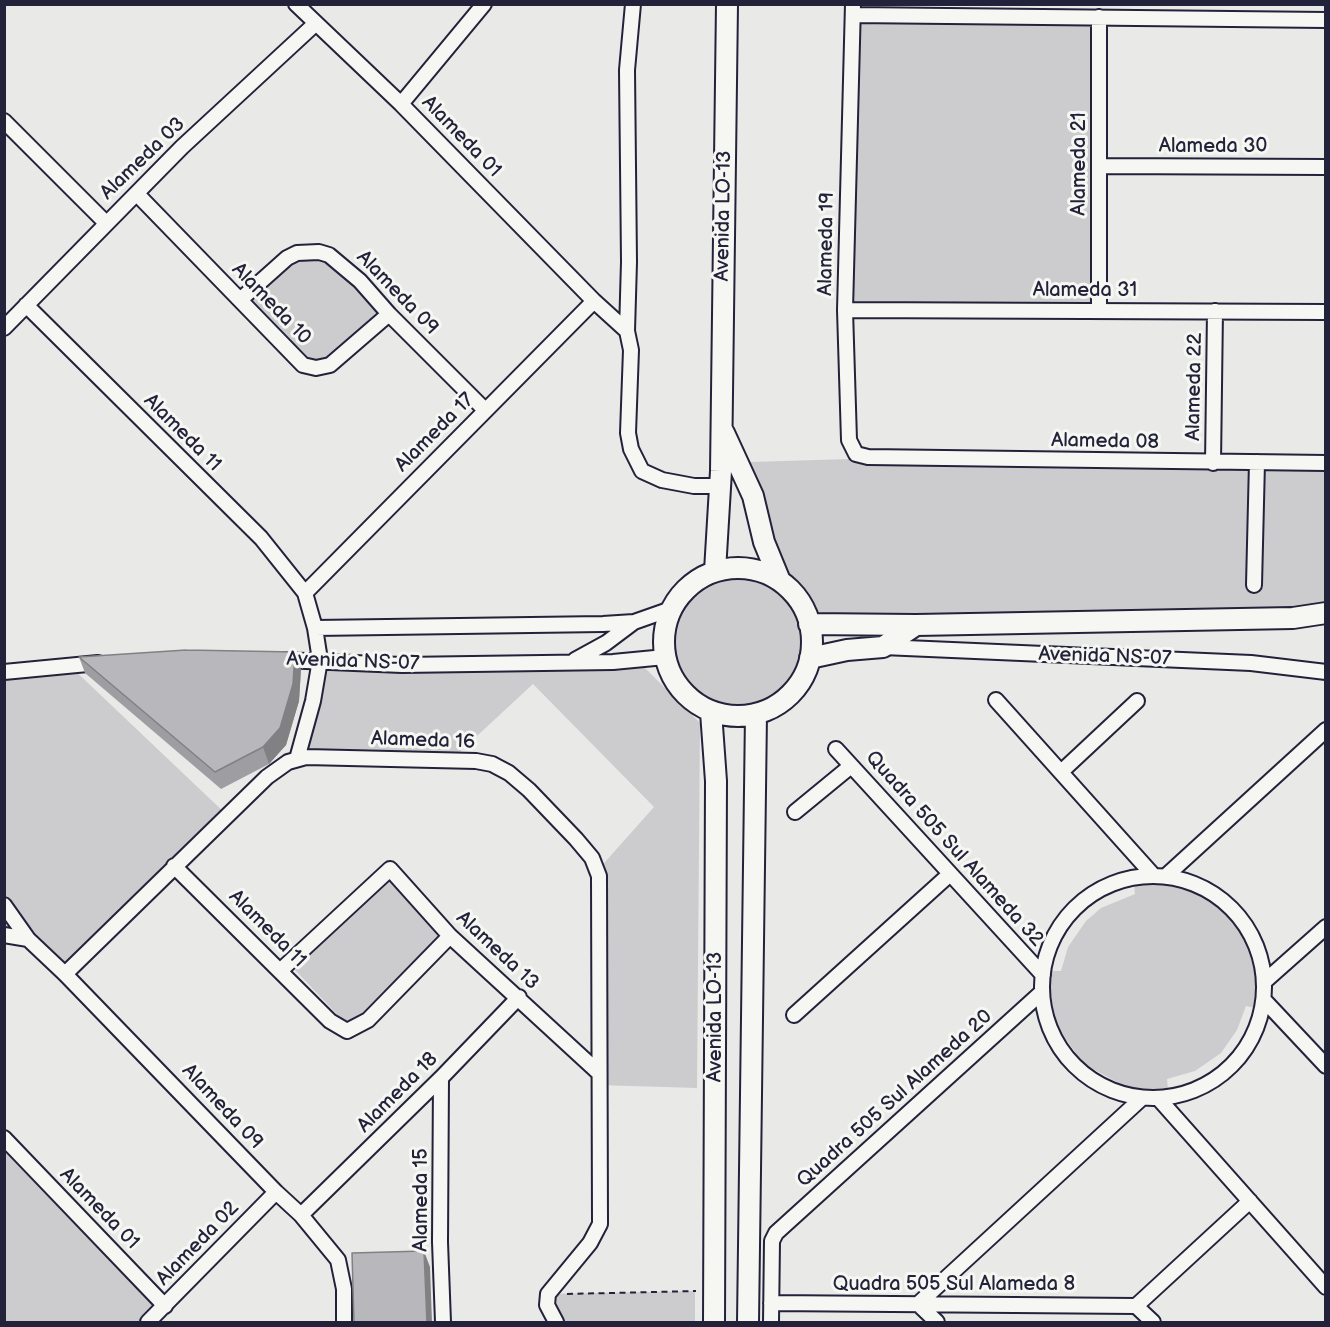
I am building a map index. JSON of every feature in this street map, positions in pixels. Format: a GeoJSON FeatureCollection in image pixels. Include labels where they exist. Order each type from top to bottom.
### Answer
{"type":"FeatureCollection","features":[{"type":"Feature","properties":{"kind":"street","name":"Alameda 01"},"geometry":{"type":"LineString","coordinates":[[296,4],[401,104],[594,301],[627,331]]}},
{"type":"Feature","properties":{"kind":"street"},"geometry":{"type":"LineString","coordinates":[[401,104],[484,4]]}},
{"type":"Feature","properties":{"kind":"street"},"geometry":{"type":"LineString","coordinates":[[633,4],[627,70],[629,262],[627,331],[631,358],[628,433],[631,450],[642,471],[672,482],[694,486],[721,486]]}},
{"type":"Feature","properties":{"kind":"street","name":"Avenida LO-13"},"geometry":{"type":"LineString","coordinates":[[715,571],[721,486],[727,4]]}},
{"type":"Feature","properties":{"kind":"street"},"geometry":{"type":"LineString","coordinates":[[1214,4],[1214,19]]}},
{"type":"Feature","properties":{"kind":"street"},"geometry":{"type":"LineString","coordinates":[[853,10],[1326,20]]}},
{"type":"Feature","properties":{"kind":"street","name":"Alameda 19"},"geometry":{"type":"LineString","coordinates":[[853,10],[845,310],[850,447],[862,456],[883,458]]}},
{"type":"Feature","properties":{"kind":"street","name":"Alameda 21"},"geometry":{"type":"LineString","coordinates":[[1098,311],[1099,17]]}},
{"type":"Feature","properties":{"kind":"street","name":"Alameda 03"},"geometry":{"type":"LineString","coordinates":[[4,328],[182,147],[315,24]]}},
{"type":"Feature","properties":{"kind":"street"},"geometry":{"type":"LineString","coordinates":[[4,122],[106,223]]}},
{"type":"Feature","properties":{"kind":"street","name":"Alameda 30"},"geometry":{"type":"LineString","coordinates":[[1100,166],[1326,167]]}},
{"type":"Feature","properties":{"kind":"street","name":"Alameda 10"},"geometry":{"type":"LineString","coordinates":[[137,194],[295,357],[310,368],[330,365],[388,315]]}},
{"type":"Feature","properties":{"kind":"street","name":"Alameda 09"},"geometry":{"type":"LineString","coordinates":[[240,300],[287,258],[306,251],[319,252],[340,262],[388,315],[485,410]]}},
{"type":"Feature","properties":{"kind":"street","name":"Alameda 17"},"geometry":{"type":"LineString","coordinates":[[305,593],[594,301]]}},
{"type":"Feature","properties":{"kind":"street","name":"Alameda 11"},"geometry":{"type":"LineString","coordinates":[[26,305],[261,538],[305,593]]}},
{"type":"Feature","properties":{"kind":"street","name":"Alameda 31"},"geometry":{"type":"LineString","coordinates":[[845,310],[1326,312]]}},
{"type":"Feature","properties":{"kind":"street","name":"Alameda 22"},"geometry":{"type":"LineString","coordinates":[[1213,463],[1215,311]]}},
{"type":"Feature","properties":{"kind":"street","name":"Avenida LO-13"},"geometry":{"type":"LineString","coordinates":[[722,428],[753,496],[764,542],[780,581]]}},
{"type":"Feature","properties":{"kind":"street","name":"Alameda 08"},"geometry":{"type":"LineString","coordinates":[[883,458],[1326,463]]}},
{"type":"Feature","properties":{"kind":"street"},"geometry":{"type":"LineString","coordinates":[[1254,585],[1257,462]]}},
{"type":"Feature","properties":{"kind":"street"},"geometry":{"type":"LineString","coordinates":[[737,567],[752,569],[780,581],[798,600],[809,624],[810,658],[803,677],[791,694],[775,707],[756,714],[726,716],[711,712],[690,699],[679,686],[665,657],[666,624],[671,609],[692,583],[715,571],[737,567]]}},
{"type":"Feature","properties":{"kind":"street"},"geometry":{"type":"LineString","coordinates":[[297,759],[313,701],[320,660],[315,628],[305,593]]}},
{"type":"Feature","properties":{"kind":"street","name":"Avenida NS-07"},"geometry":{"type":"LineString","coordinates":[[315,628],[634,622],[671,609]]}},
{"type":"Feature","properties":{"kind":"street","name":"Avenida NS-07"},"geometry":{"type":"LineString","coordinates":[[809,624],[916,625],[1293,618],[1326,613]]}},
{"type":"Feature","properties":{"kind":"street"},"geometry":{"type":"LineString","coordinates":[[573,662],[606,643],[634,622]]}},
{"type":"Feature","properties":{"kind":"street"},"geometry":{"type":"LineString","coordinates":[[883,648],[916,625]]}},
{"type":"Feature","properties":{"kind":"street","name":"Avenida NS-07"},"geometry":{"type":"LineString","coordinates":[[810,658],[847,650],[883,648],[1251,663],[1326,672]]}},
{"type":"Feature","properties":{"kind":"street","name":"Avenida NS-07"},"geometry":{"type":"LineString","coordinates":[[262,659],[402,665],[638,661],[665,657]]}},
{"type":"Feature","properties":{"kind":"street"},"geometry":{"type":"LineString","coordinates":[[4,672],[108,662]]}},
{"type":"Feature","properties":{"kind":"street"},"geometry":{"type":"LineString","coordinates":[[996,700],[1128,848],[1160,876]]}},
{"type":"Feature","properties":{"kind":"street"},"geometry":{"type":"LineString","coordinates":[[1061,772],[1137,700]]}},
{"type":"Feature","properties":{"kind":"street","name":"Avenida LO-13"},"geometry":{"type":"LineString","coordinates":[[711,712],[716,781],[714,1323]]}},
{"type":"Feature","properties":{"kind":"street","name":"Avenida LO-13"},"geometry":{"type":"LineString","coordinates":[[748,1323],[756,714]]}},
{"type":"Feature","properties":{"kind":"street"},"geometry":{"type":"LineString","coordinates":[[1160,876],[1194,851],[1326,730]]}},
{"type":"Feature","properties":{"kind":"street","name":"Quadra 505 Sul Alameda 32"},"geometry":{"type":"LineString","coordinates":[[836,749],[1043,975]]}},
{"type":"Feature","properties":{"kind":"street","name":"Alameda 16"},"geometry":{"type":"LineString","coordinates":[[65,974],[276,768],[297,759],[321,757],[476,761],[492,764],[529,790],[587,851],[597,871],[600,917],[598,1072],[600,1224],[591,1243],[548,1294]]}},
{"type":"Feature","properties":{"kind":"street"},"geometry":{"type":"LineString","coordinates":[[795,812],[851,766]]}},
{"type":"Feature","properties":{"kind":"street"},"geometry":{"type":"LineString","coordinates":[[1128,848],[1131,864],[1129,878]]}},
{"type":"Feature","properties":{"kind":"street"},"geometry":{"type":"LineString","coordinates":[[1188,881],[1188,864],[1194,851]]}},
{"type":"Feature","properties":{"kind":"street","name":"Alameda 11"},"geometry":{"type":"LineString","coordinates":[[174,866],[281,970],[330,1022],[347,1031],[362,1025],[450,936]]}},
{"type":"Feature","properties":{"kind":"street","name":"Alameda 13"},"geometry":{"type":"LineString","coordinates":[[281,970],[390,869],[450,936],[598,1072]]}},
{"type":"Feature","properties":{"kind":"street"},"geometry":{"type":"LineString","coordinates":[[794,1015],[950,874]]}},
{"type":"Feature","properties":{"kind":"street"},"geometry":{"type":"LineString","coordinates":[[1160,876],[1188,881],[1212,892],[1233,910],[1252,936],[1260,957],[1264,1000],[1257,1028],[1248,1046],[1230,1068],[1212,1082],[1188,1093],[1159,1099],[1120,1094],[1094,1082],[1073,1064],[1056,1041],[1046,1015],[1042,992],[1049,948],[1059,927],[1080,903],[1103,887],[1129,878],[1160,876]]}},
{"type":"Feature","properties":{"kind":"street","name":"Alameda 09"},"geometry":{"type":"LineString","coordinates":[[4,905],[28,939],[301,1215],[338,1260],[344,1289],[344,1323]]}},
{"type":"Feature","properties":{"kind":"street"},"geometry":{"type":"LineString","coordinates":[[1264,982],[1326,927]]}},
{"type":"Feature","properties":{"kind":"street"},"geometry":{"type":"LineString","coordinates":[[4,935],[28,939]]}},
{"type":"Feature","properties":{"kind":"street"},"geometry":{"type":"LineString","coordinates":[[1019,950],[1032,952],[1049,948]]}},
{"type":"Feature","properties":{"kind":"street"},"geometry":{"type":"LineString","coordinates":[[1260,957],[1273,961],[1289,960]]}},
{"type":"Feature","properties":{"kind":"street","name":"Quadra 505 Sul Alameda 20"},"geometry":{"type":"LineString","coordinates":[[771,1303],[774,1236],[1042,992]]}},
{"type":"Feature","properties":{"kind":"street","name":"Alameda 18"},"geometry":{"type":"LineString","coordinates":[[301,1215],[441,1078],[519,997]]}},
{"type":"Feature","properties":{"kind":"street"},"geometry":{"type":"LineString","coordinates":[[1264,1000],[1326,1066]]}},
{"type":"Feature","properties":{"kind":"street"},"geometry":{"type":"LineString","coordinates":[[1014,1018],[1031,1014],[1046,1015]]}},
{"type":"Feature","properties":{"kind":"street"},"geometry":{"type":"LineString","coordinates":[[1257,1028],[1272,1022],[1285,1022]]}},
{"type":"Feature","properties":{"kind":"street","name":"Alameda 15"},"geometry":{"type":"LineString","coordinates":[[441,1078],[440,1242],[444,1323]]}},
{"type":"Feature","properties":{"kind":"street"},"geometry":{"type":"LineString","coordinates":[[1183,1126],[1181,1112],[1188,1093]]}},
{"type":"Feature","properties":{"kind":"street"},"geometry":{"type":"LineString","coordinates":[[1119,1119],[1124,1106],[1120,1094]]}},
{"type":"Feature","properties":{"kind":"street"},"geometry":{"type":"LineString","coordinates":[[937,1323],[918,1304],[1142,1098]]}},
{"type":"Feature","properties":{"kind":"street"},"geometry":{"type":"LineString","coordinates":[[1159,1099],[1326,1287]]}},
{"type":"Feature","properties":{"kind":"street","name":"Alameda 01"},"geometry":{"type":"LineString","coordinates":[[4,1138],[165,1306]]}},
{"type":"Feature","properties":{"kind":"street","name":"Alameda 02"},"geometry":{"type":"LineString","coordinates":[[148,1323],[276,1192]]}},
{"type":"Feature","properties":{"kind":"street"},"geometry":{"type":"LineString","coordinates":[[1152,1323],[1136,1306],[1250,1201]]}},
{"type":"Feature","properties":{"kind":"street"},"geometry":{"type":"LineString","coordinates":[[548,1294],[547,1305],[556,1323]]}},
{"type":"Feature","properties":{"kind":"street"},"geometry":{"type":"LineString","coordinates":[[771,1303],[771,1323]]}},
{"type":"Feature","properties":{"kind":"street","name":"Quadra 505 Sul Alameda 8"},"geometry":{"type":"LineString","coordinates":[[771,1303],[1136,1306]]}},
{"type":"Feature","properties":{"kind":"path"},"geometry":{"type":"LineString","coordinates":[[548,1294],[714,1291]]}},
{"type":"Feature","properties":{"kind":"shaded area"},"geometry":{"type":"Polygon","coordinates":[[[853,15],[1099,17],[1099,311],[845,310],[853,15]]]}},
{"type":"Feature","properties":{"kind":"shaded area"},"geometry":{"type":"Polygon","coordinates":[[[329,255],[389,314],[330,365],[310,368],[240,300],[287,258],[329,255]]]}},
{"type":"Feature","properties":{"kind":"shaded area"},"geometry":{"type":"Polygon","coordinates":[[[883,458],[1325,463],[1325,620],[810,624],[810,658],[803,677],[775,707],[741,717],[711,712],[690,699],[674,680],[665,657],[666,624],[674,605],[692,583],[715,571],[752,569],[779,581],[753,496],[750,462],[883,458]]]}},
{"type":"Feature","properties":{"kind":"shaded area"},"geometry":{"type":"Polygon","coordinates":[[[320,660],[638,661],[700,723],[697,1088],[598,1085],[597,871],[654,807],[533,684],[451,760],[297,759],[320,660]]]}},
{"type":"Feature","properties":{"kind":"shaded area"},"geometry":{"type":"Polygon","coordinates":[[[69,665],[227,815],[65,974],[28,939],[5,935],[4,672],[69,665]]]}},
{"type":"Feature","properties":{"kind":"shaded area"},"geometry":{"type":"Polygon","coordinates":[[[392,871],[445,933],[349,1027],[295,970],[392,871]]]}},
{"type":"Feature","properties":{"kind":"shaded area"},"geometry":{"type":"Polygon","coordinates":[[[1154,883],[1194,891],[1211,901],[1230,918],[1243,933],[1251,951],[1257,986],[1255,1008],[1246,1006],[1237,1030],[1221,1053],[1195,1071],[1167,1079],[1168,1090],[1162,1091],[1126,1087],[1084,1064],[1058,1029],[1050,996],[1051,971],[1061,971],[1068,947],[1086,921],[1101,908],[1135,894],[1134,885],[1154,883]]]}},
{"type":"Feature","properties":{"kind":"shaded area"},"geometry":{"type":"Polygon","coordinates":[[[4,1138],[165,1306],[147,1322],[5,1322],[4,1138]]]}},
{"type":"Feature","properties":{"kind":"shaded area"},"geometry":{"type":"Polygon","coordinates":[[[695,1291],[695,1322],[556,1322],[548,1294],[695,1291]]]}},
{"type":"Feature","properties":{"kind":"building"},"geometry":{"type":"Polygon","coordinates":[[[186,650],[295,652],[293,684],[280,728],[263,747],[215,772],[79,657],[186,650]]]}},
{"type":"Feature","properties":{"kind":"building"},"geometry":{"type":"Polygon","coordinates":[[[424,1251],[427,1323],[354,1323],[352,1253],[424,1251]]]}}]}
